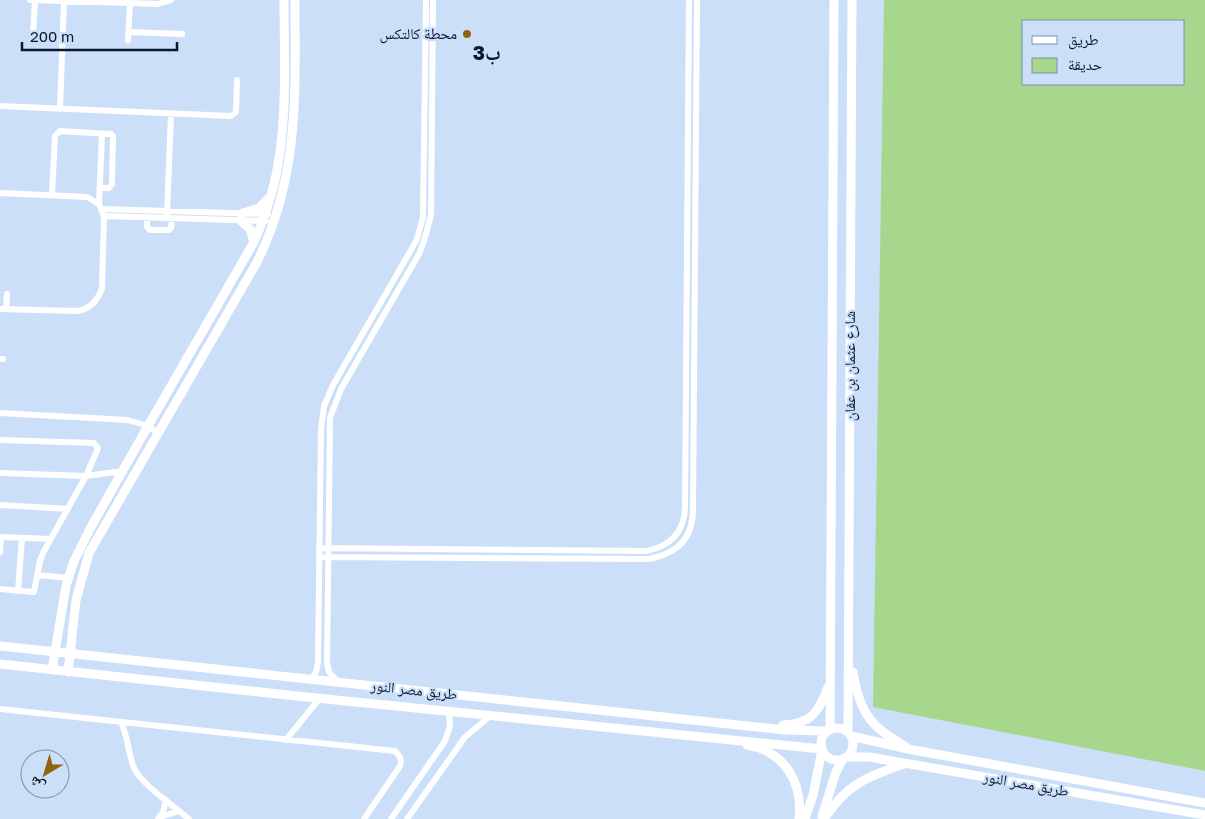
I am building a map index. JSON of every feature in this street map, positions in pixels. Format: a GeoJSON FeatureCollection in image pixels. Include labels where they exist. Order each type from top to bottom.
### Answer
{"type":"FeatureCollection","features":[{"type":"Feature","properties":{"kind":"street"},"geometry":{"type":"LineString","coordinates":[[30,0],[158,4],[171,0]]}},
{"type":"Feature","properties":{"kind":"street"},"geometry":{"type":"LineString","coordinates":[[32,36],[35,0]]}},
{"type":"Feature","properties":{"kind":"street"},"geometry":{"type":"LineString","coordinates":[[52,670],[69,578],[74,561],[122,471],[254,242],[264,218],[271,196],[278,161],[281,133],[284,0]]}},
{"type":"Feature","properties":{"kind":"street"},"geometry":{"type":"LineString","coordinates":[[68,672],[76,600],[89,553],[256,262],[276,218],[287,176],[292,145],[295,0]]}},
{"type":"Feature","properties":{"kind":"street"},"geometry":{"type":"LineString","coordinates":[[310,680],[316,672],[318,662],[321,428],[324,406],[333,385],[411,250],[422,222],[426,0]]}},
{"type":"Feature","properties":{"kind":"street"},"geometry":{"type":"LineString","coordinates":[[339,683],[329,672],[327,662],[329,429],[333,408],[341,389],[419,254],[431,215],[433,0]]}},
{"type":"Feature","properties":{"kind":"street"},"geometry":{"type":"LineString","coordinates":[[319,548],[647,550],[658,549],[676,537],[682,528],[685,518],[689,0]]}},
{"type":"Feature","properties":{"kind":"street"},"geometry":{"type":"LineString","coordinates":[[319,557],[649,559],[673,552],[684,541],[692,526],[693,508],[697,0]]}},
{"type":"Feature","properties":{"kind":"street","name":"شارع عثمان بن عفان"},"geometry":{"type":"LineString","coordinates":[[829,730],[831,680],[834,0]]}},
{"type":"Feature","properties":{"kind":"street","name":"شارع عثمان بن عفان"},"geometry":{"type":"LineString","coordinates":[[849,734],[852,0]]}},
{"type":"Feature","properties":{"kind":"street"},"geometry":{"type":"LineString","coordinates":[[60,109],[64,1]]}},
{"type":"Feature","properties":{"kind":"street"},"geometry":{"type":"LineString","coordinates":[[128,40],[130,3]]}},
{"type":"Feature","properties":{"kind":"street"},"geometry":{"type":"LineString","coordinates":[[834,19],[852,19]]}},
{"type":"Feature","properties":{"kind":"street"},"geometry":{"type":"LineString","coordinates":[[128,32],[182,34]]}},
{"type":"Feature","properties":{"kind":"street"},"geometry":{"type":"LineString","coordinates":[[0,106],[234,116],[236,112],[237,80]]}},
{"type":"Feature","properties":{"kind":"street"},"geometry":{"type":"LineString","coordinates":[[147,217],[147,227],[150,230],[169,230],[171,228],[168,216],[171,114]]}},
{"type":"Feature","properties":{"kind":"street"},"geometry":{"type":"LineString","coordinates":[[52,195],[55,136],[56,133],[60,132],[111,134],[114,137],[112,186],[100,188]]}},
{"type":"Feature","properties":{"kind":"street"},"geometry":{"type":"LineString","coordinates":[[7,294],[3,309],[77,311],[93,304],[99,296],[102,288],[102,210],[100,188],[102,134]]}},
{"type":"Feature","properties":{"kind":"street"},"geometry":{"type":"LineString","coordinates":[[0,193],[87,197],[102,210],[147,217],[276,218]]}},
{"type":"Feature","properties":{"kind":"street"},"geometry":{"type":"LineString","coordinates":[[241,217],[259,208],[271,196]]}},
{"type":"Feature","properties":{"kind":"street"},"geometry":{"type":"LineString","coordinates":[[102,210],[168,216]]}},
{"type":"Feature","properties":{"kind":"street"},"geometry":{"type":"LineString","coordinates":[[241,217],[250,229],[254,242]]}},
{"type":"Feature","properties":{"kind":"street"},"geometry":{"type":"LineString","coordinates":[[0,413],[123,419],[148,426],[158,433]]}},
{"type":"Feature","properties":{"kind":"street"},"geometry":{"type":"LineString","coordinates":[[0,440],[94,443],[98,448],[86,476],[50,539],[40,561],[34,592],[0,589]]}},
{"type":"Feature","properties":{"kind":"street"},"geometry":{"type":"LineString","coordinates":[[0,473],[86,476],[122,471]]}},
{"type":"Feature","properties":{"kind":"street"},"geometry":{"type":"LineString","coordinates":[[0,505],[68,509]]}},
{"type":"Feature","properties":{"kind":"street"},"geometry":{"type":"LineString","coordinates":[[0,552],[0,537],[50,539]]}},
{"type":"Feature","properties":{"kind":"street"},"geometry":{"type":"LineString","coordinates":[[18,591],[22,538]]}},
{"type":"Feature","properties":{"kind":"street"},"geometry":{"type":"LineString","coordinates":[[38,575],[69,578]]}},
{"type":"Feature","properties":{"kind":"street","name":"طريق مصر النور"},"geometry":{"type":"LineString","coordinates":[[0,646],[786,730],[829,730]]}},
{"type":"Feature","properties":{"kind":"street"},"geometry":{"type":"LineString","coordinates":[[849,651],[857,695],[863,709],[872,722],[883,732],[908,749]]}},
{"type":"Feature","properties":{"kind":"street","name":"طريق مصر النور"},"geometry":{"type":"LineString","coordinates":[[0,664],[319,699],[822,749]]}},
{"type":"Feature","properties":{"kind":"street"},"geometry":{"type":"LineString","coordinates":[[749,726],[794,724],[807,719],[822,704],[831,680]]}},
{"type":"Feature","properties":{"kind":"street"},"geometry":{"type":"LineString","coordinates":[[286,740],[319,699]]}},
{"type":"Feature","properties":{"kind":"street"},"geometry":{"type":"LineString","coordinates":[[0,709],[395,752],[400,755],[402,760],[400,766],[364,819]]}},
{"type":"Feature","properties":{"kind":"street"},"geometry":{"type":"LineString","coordinates":[[391,819],[445,741],[450,726],[450,712]]}},
{"type":"Feature","properties":{"kind":"street"},"geometry":{"type":"LineString","coordinates":[[646,732],[649,715]]}},
{"type":"Feature","properties":{"kind":"street"},"geometry":{"type":"LineString","coordinates":[[407,819],[465,737],[490,716]]}},
{"type":"Feature","properties":{"kind":"street"},"geometry":{"type":"LineString","coordinates":[[121,722],[136,771],[142,779],[189,819]]}},
{"type":"Feature","properties":{"kind":"street"},"geometry":{"type":"LineString","coordinates":[[127,739],[135,724]]}},
{"type":"Feature","properties":{"kind":"street"},"geometry":{"type":"LineString","coordinates":[[805,819],[813,796],[822,749],[821,741],[829,730],[840,728],[849,734],[853,749],[836,772],[823,819]]}},
{"type":"Feature","properties":{"kind":"street","name":"طريق مصر النور"},"geometry":{"type":"LineString","coordinates":[[849,734],[908,749],[1205,803]]}},
{"type":"Feature","properties":{"kind":"street"},"geometry":{"type":"LineString","coordinates":[[725,738],[766,751],[778,758],[788,768],[799,793],[799,819]]}},
{"type":"Feature","properties":{"kind":"street"},"geometry":{"type":"LineString","coordinates":[[822,749],[829,758],[838,760],[845,758]]}},
{"type":"Feature","properties":{"kind":"street","name":"طريق مصر النور"},"geometry":{"type":"LineString","coordinates":[[845,758],[869,756],[905,764],[1205,815]]}},
{"type":"Feature","properties":{"kind":"street"},"geometry":{"type":"LineString","coordinates":[[823,819],[844,793],[855,785],[876,773],[905,764]]}},
{"type":"Feature","properties":{"kind":"street"},"geometry":{"type":"LineString","coordinates":[[159,818],[166,800]]}},
{"type":"Feature","properties":{"kind":"street"},"geometry":{"type":"LineString","coordinates":[[159,818],[179,811]]}},
{"type":"Feature","properties":{"kind":"green space"},"geometry":{"type":"Polygon","coordinates":[[[884,0],[1205,0],[1205,771],[873,707],[884,0]]]}},
{"type":"Feature","properties":{"kind":"place","name":"محطة كالتكس"},"geometry":{"type":"Point","coordinates":[467,34]}},
{"type":"Feature","properties":{"kind":"district","name":"ب3"},"geometry":{"type":"Point","coordinates":[487,53]}}]}
